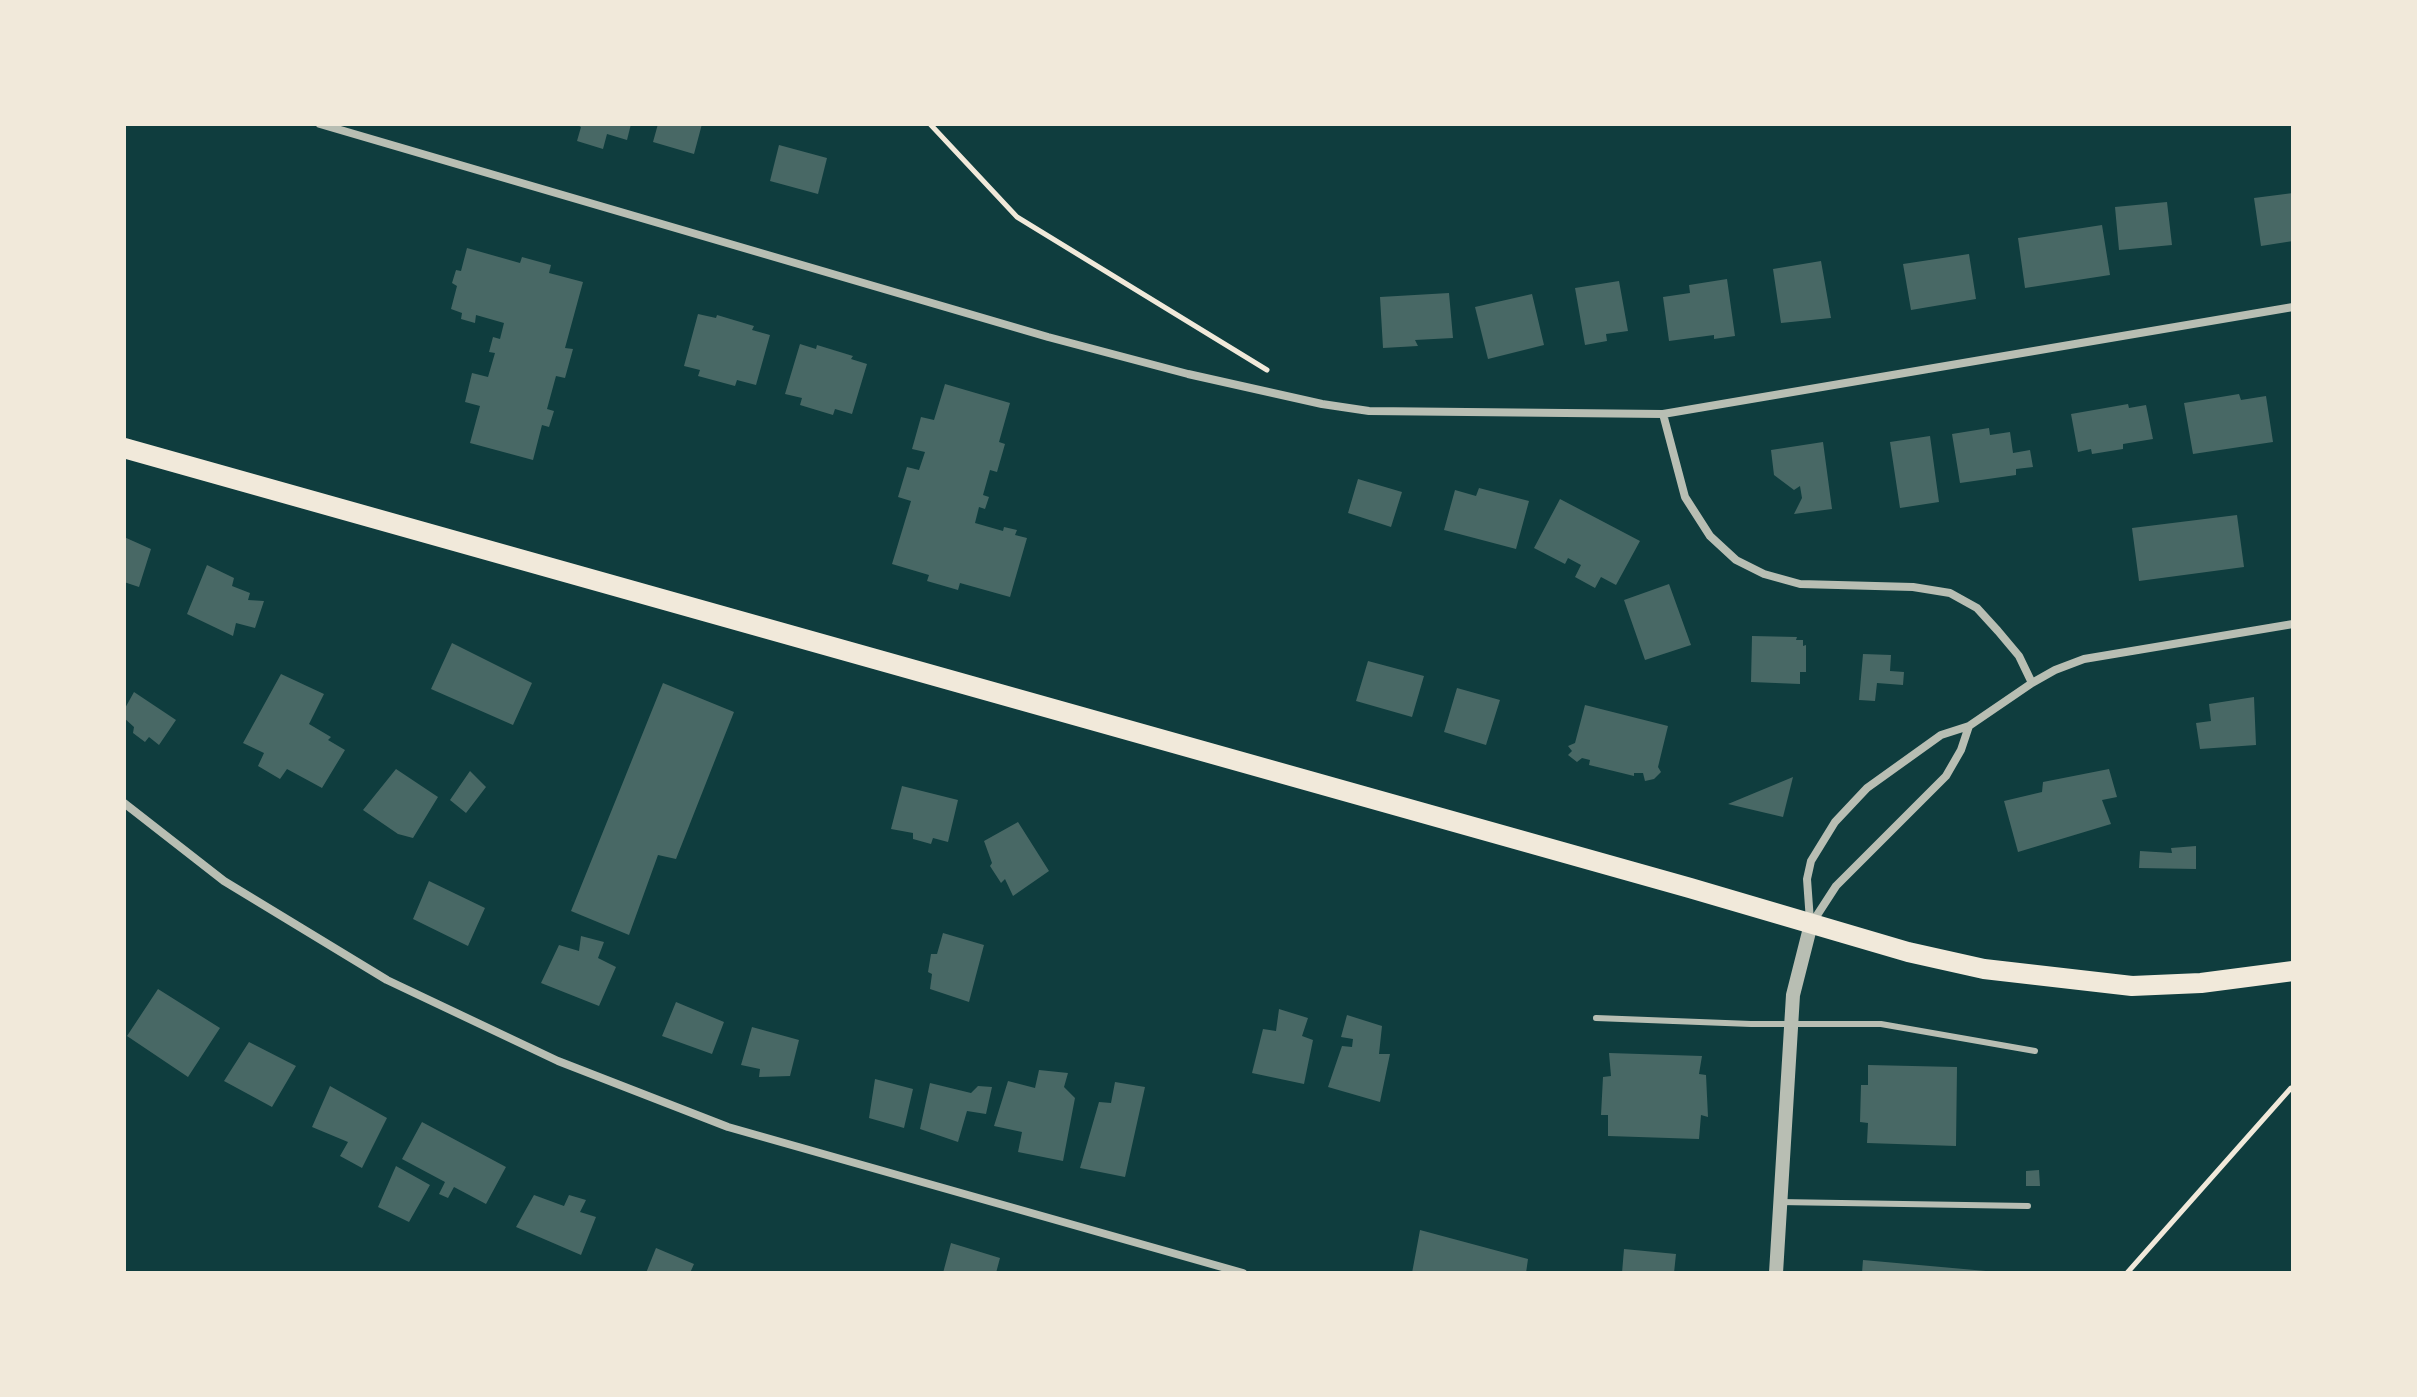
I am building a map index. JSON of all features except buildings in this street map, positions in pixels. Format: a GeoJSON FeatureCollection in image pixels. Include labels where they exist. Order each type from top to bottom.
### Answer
{"type":"FeatureCollection","features":[{"type":"Feature","properties":{"kind":"main road"},"geometry":{"type":"LineString","coordinates":[[124,448],[1908,952],[1984,969],[2132,986],[2201,983],[2293,971]]}},
{"type":"Feature","properties":{"kind":"street"},"geometry":{"type":"LineString","coordinates":[[320,124],[1048,337],[1188,374],[1322,404],[1369,411],[1663,414],[2293,307]]}},
{"type":"Feature","properties":{"kind":"street"},"geometry":{"type":"LineString","coordinates":[[1663,414],[1685,497],[1710,536],[1736,560],[1764,574],[1800,584],[1913,587],[1950,593],[1977,608],[2019,656],[2032,683]]}},
{"type":"Feature","properties":{"kind":"street"},"geometry":{"type":"LineString","coordinates":[[1811,924],[1807,879],[1811,861],[1849,804],[1941,735],[1969,726],[2032,683],[2084,659],[2293,624]]}},
{"type":"Feature","properties":{"kind":"street"},"geometry":{"type":"LineString","coordinates":[[1776,1273],[1790,1023],[1793,995],[1811,924],[1836,886],[1946,776],[1961,750],[1969,726]]}},
{"type":"Feature","properties":{"kind":"street"},"geometry":{"type":"LineString","coordinates":[[124,803],[224,881],[387,980],[558,1061],[728,1127],[1243,1273]]}},
{"type":"Feature","properties":{"kind":"lane"},"geometry":{"type":"LineString","coordinates":[[1596,1018],[1751,1024],[1881,1024],[2035,1051]]}},
{"type":"Feature","properties":{"kind":"lane"},"geometry":{"type":"LineString","coordinates":[[1779,1202],[2028,1206]]}},
{"type":"Feature","properties":{"kind":"path"},"geometry":{"type":"LineString","coordinates":[[930,124],[1017,217],[1269,372]]}},
{"type":"Feature","properties":{"kind":"path"},"geometry":{"type":"LineString","coordinates":[[2127,1273],[2293,1089]]}}]}
